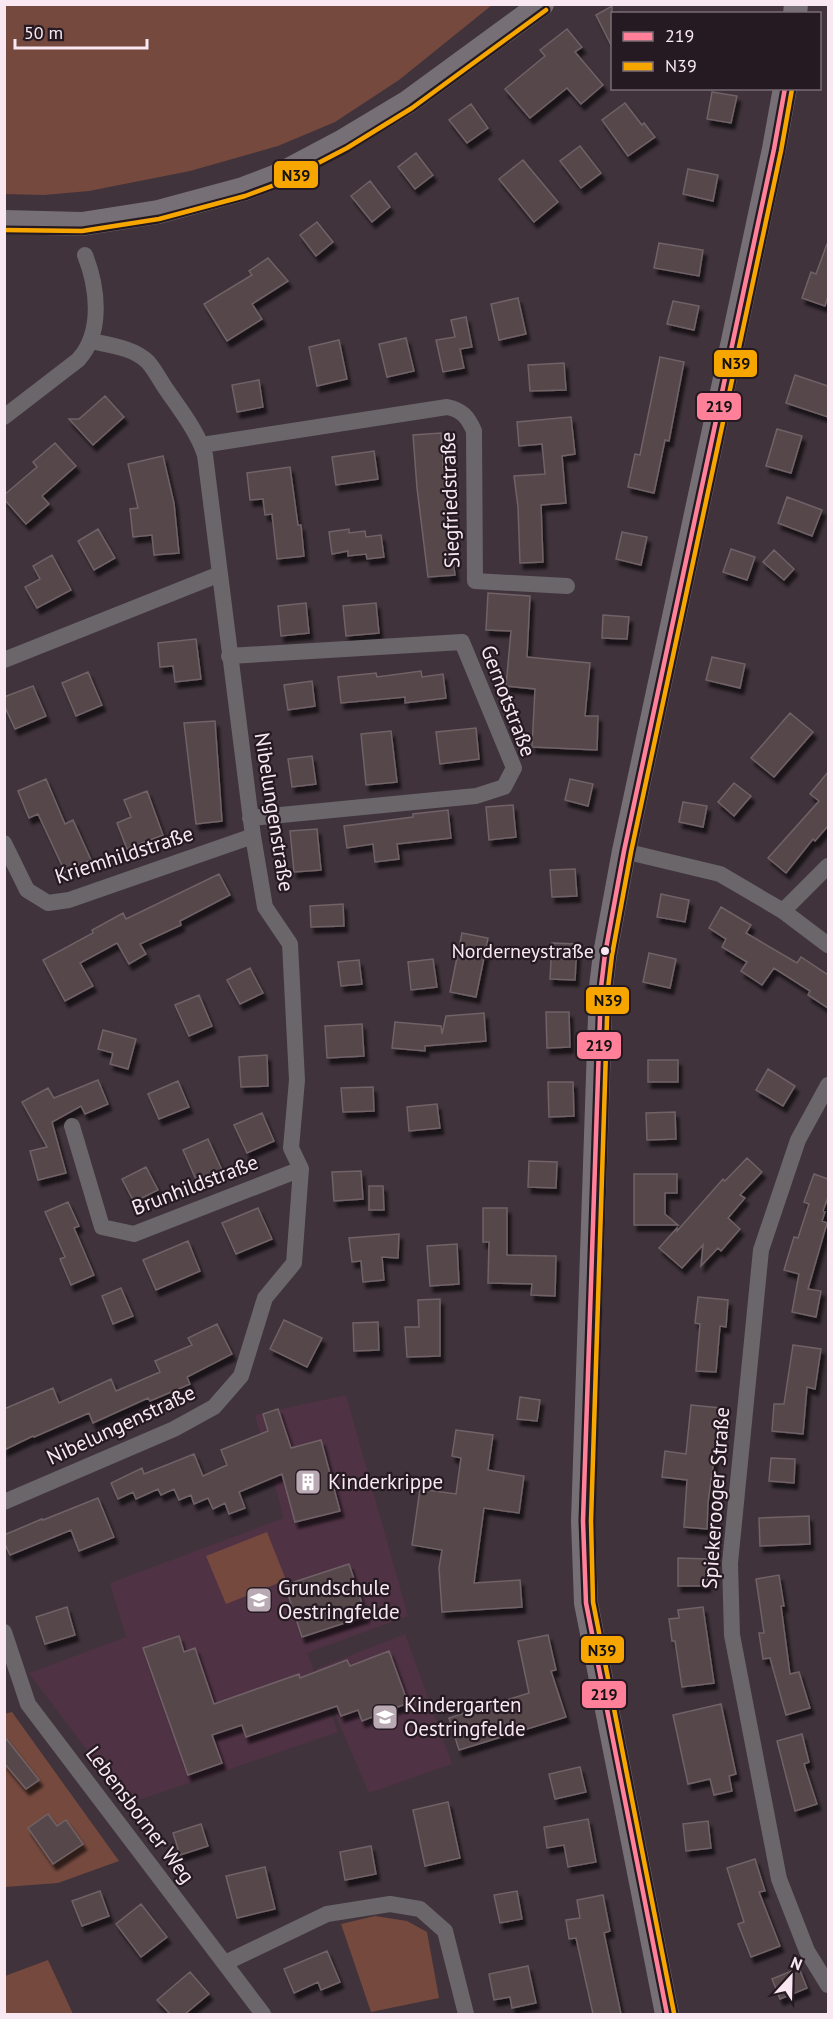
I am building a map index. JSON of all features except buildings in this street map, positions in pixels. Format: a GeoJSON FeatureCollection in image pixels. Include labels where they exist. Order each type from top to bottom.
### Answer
{"type":"FeatureCollection","features":[{"type":"Feature","properties":{"kind":"street"},"geometry":{"type":"LineString","coordinates":[[4,222],[82,224],[168,210],[243,189],[277,176],[343,141],[408,102],[542,4]]}},
{"type":"Feature","properties":{"kind":"street"},"geometry":{"type":"LineString","coordinates":[[667,2014],[586,1603],[583,1521],[601,987],[624,851],[785,90]]}},
{"type":"Feature","properties":{"kind":"street"},"geometry":{"type":"LineString","coordinates":[[4,417],[78,360],[86,351],[92,335],[96,307],[93,276],[85,255],[82,224]]}},
{"type":"Feature","properties":{"kind":"street","name":"Nibelungenstraße"},"geometry":{"type":"LineString","coordinates":[[4,1502],[174,1429],[214,1407],[241,1376],[265,1298],[294,1263],[301,1169],[291,1148],[297,1080],[290,944],[265,907],[250,818],[205,455],[202,445],[148,362],[134,352],[92,335]]}},
{"type":"Feature","properties":{"kind":"street","name":"Siegfriedstraße"},"geometry":{"type":"LineString","coordinates":[[202,445],[447,407],[459,410],[469,418],[474,431],[474,581],[567,586]]}},
{"type":"Feature","properties":{"kind":"street"},"geometry":{"type":"LineString","coordinates":[[4,660],[220,574]]}},
{"type":"Feature","properties":{"kind":"street","name":"Gernotstraße"},"geometry":{"type":"LineString","coordinates":[[229,656],[462,642],[514,768],[504,787],[476,796],[250,818]]}},
{"type":"Feature","properties":{"kind":"street","name":"Kriemhildstraße"},"geometry":{"type":"LineString","coordinates":[[4,843],[27,890],[48,903],[69,900],[253,836]]}},
{"type":"Feature","properties":{"kind":"street"},"geometry":{"type":"LineString","coordinates":[[624,851],[720,874],[783,911],[828,945]]}},
{"type":"Feature","properties":{"kind":"street"},"geometry":{"type":"LineString","coordinates":[[783,911],[828,866]]}},
{"type":"Feature","properties":{"kind":"street","name":"Spiekerooger Straße"},"geometry":{"type":"LineString","coordinates":[[828,1085],[798,1140],[761,1250],[730,1563],[732,1635],[779,1879],[807,1951],[828,1985]]}},
{"type":"Feature","properties":{"kind":"street","name":"Brunhildstraße"},"geometry":{"type":"LineString","coordinates":[[72,1126],[102,1227],[134,1234],[301,1169]]}},
{"type":"Feature","properties":{"kind":"street","name":"Lebensborner Weg"},"geometry":{"type":"LineString","coordinates":[[4,1632],[28,1704],[262,2014]]}},
{"type":"Feature","properties":{"kind":"street"},"geometry":{"type":"LineString","coordinates":[[225,1964],[327,1914],[390,1904],[420,1909],[445,1931],[466,2014]]}},
{"type":"Feature","properties":{"kind":"shaded area"},"geometry":{"type":"Polygon","coordinates":[[[5,4],[492,5],[399,80],[335,122],[278,146],[190,171],[89,191],[44,195],[5,194],[5,4]]]}},
{"type":"Feature","properties":{"kind":"shaded area","name":"Grundschule Oestringfelde"},"geometry":{"type":"Polygon","coordinates":[[[346,1395],[408,1616],[307,1653],[338,1732],[127,1804],[29,1673],[126,1637],[110,1583],[284,1518],[255,1415],[346,1395]]]}},
{"type":"Feature","properties":{"kind":"shaded area"},"geometry":{"type":"Polygon","coordinates":[[[267,1532],[286,1580],[226,1604],[206,1556],[267,1532]]]}},
{"type":"Feature","properties":{"kind":"shaded area","name":"Kindergarten Oestringfelde"},"geometry":{"type":"Polygon","coordinates":[[[405,1634],[452,1764],[369,1793],[316,1669],[405,1634]]]}},
{"type":"Feature","properties":{"kind":"shaded area"},"geometry":{"type":"Polygon","coordinates":[[[12,1712],[119,1861],[58,1883],[5,1887],[4,1714],[12,1712]]]}},
{"type":"Feature","properties":{"kind":"shaded area"},"geometry":{"type":"Polygon","coordinates":[[[375,1916],[407,1921],[427,1932],[439,1998],[371,2012],[341,1924],[375,1916]]]}},
{"type":"Feature","properties":{"kind":"shaded area"},"geometry":{"type":"Polygon","coordinates":[[[48,1960],[73,2014],[5,2014],[5,1976],[48,1960]]]}},
{"type":"Feature","properties":{"kind":"transit line","name":"N39"},"geometry":{"type":"LineString","coordinates":[[4,230],[82,231],[159,219],[245,196],[280,183],[347,148],[412,108],[546,10]]}},
{"type":"Feature","properties":{"kind":"transit line","name":"219"},"geometry":{"type":"LineString","coordinates":[[667,2014],[586,1603],[583,1521],[601,987],[624,851],[785,90]]}},
{"type":"Feature","properties":{"kind":"transit line","name":"N39"},"geometry":{"type":"LineString","coordinates":[[674,2013],[593,1602],[591,1521],[608,988],[631,852],[781,151],[792,90]]}},
{"type":"Feature","properties":{"kind":"place","name":"Norderneystraße"},"geometry":{"type":"Point","coordinates":[605,951]}},
{"type":"Feature","properties":{"kind":"place","name":"Kinderkrippe"},"geometry":{"type":"Point","coordinates":[308,1482]}},
{"type":"Feature","properties":{"kind":"place","name":"Grundschule Oestringfelde"},"geometry":{"type":"Point","coordinates":[259,1600]}},
{"type":"Feature","properties":{"kind":"place","name":"Kindergarten Oestringfelde"},"geometry":{"type":"Point","coordinates":[385,1717]}}]}
